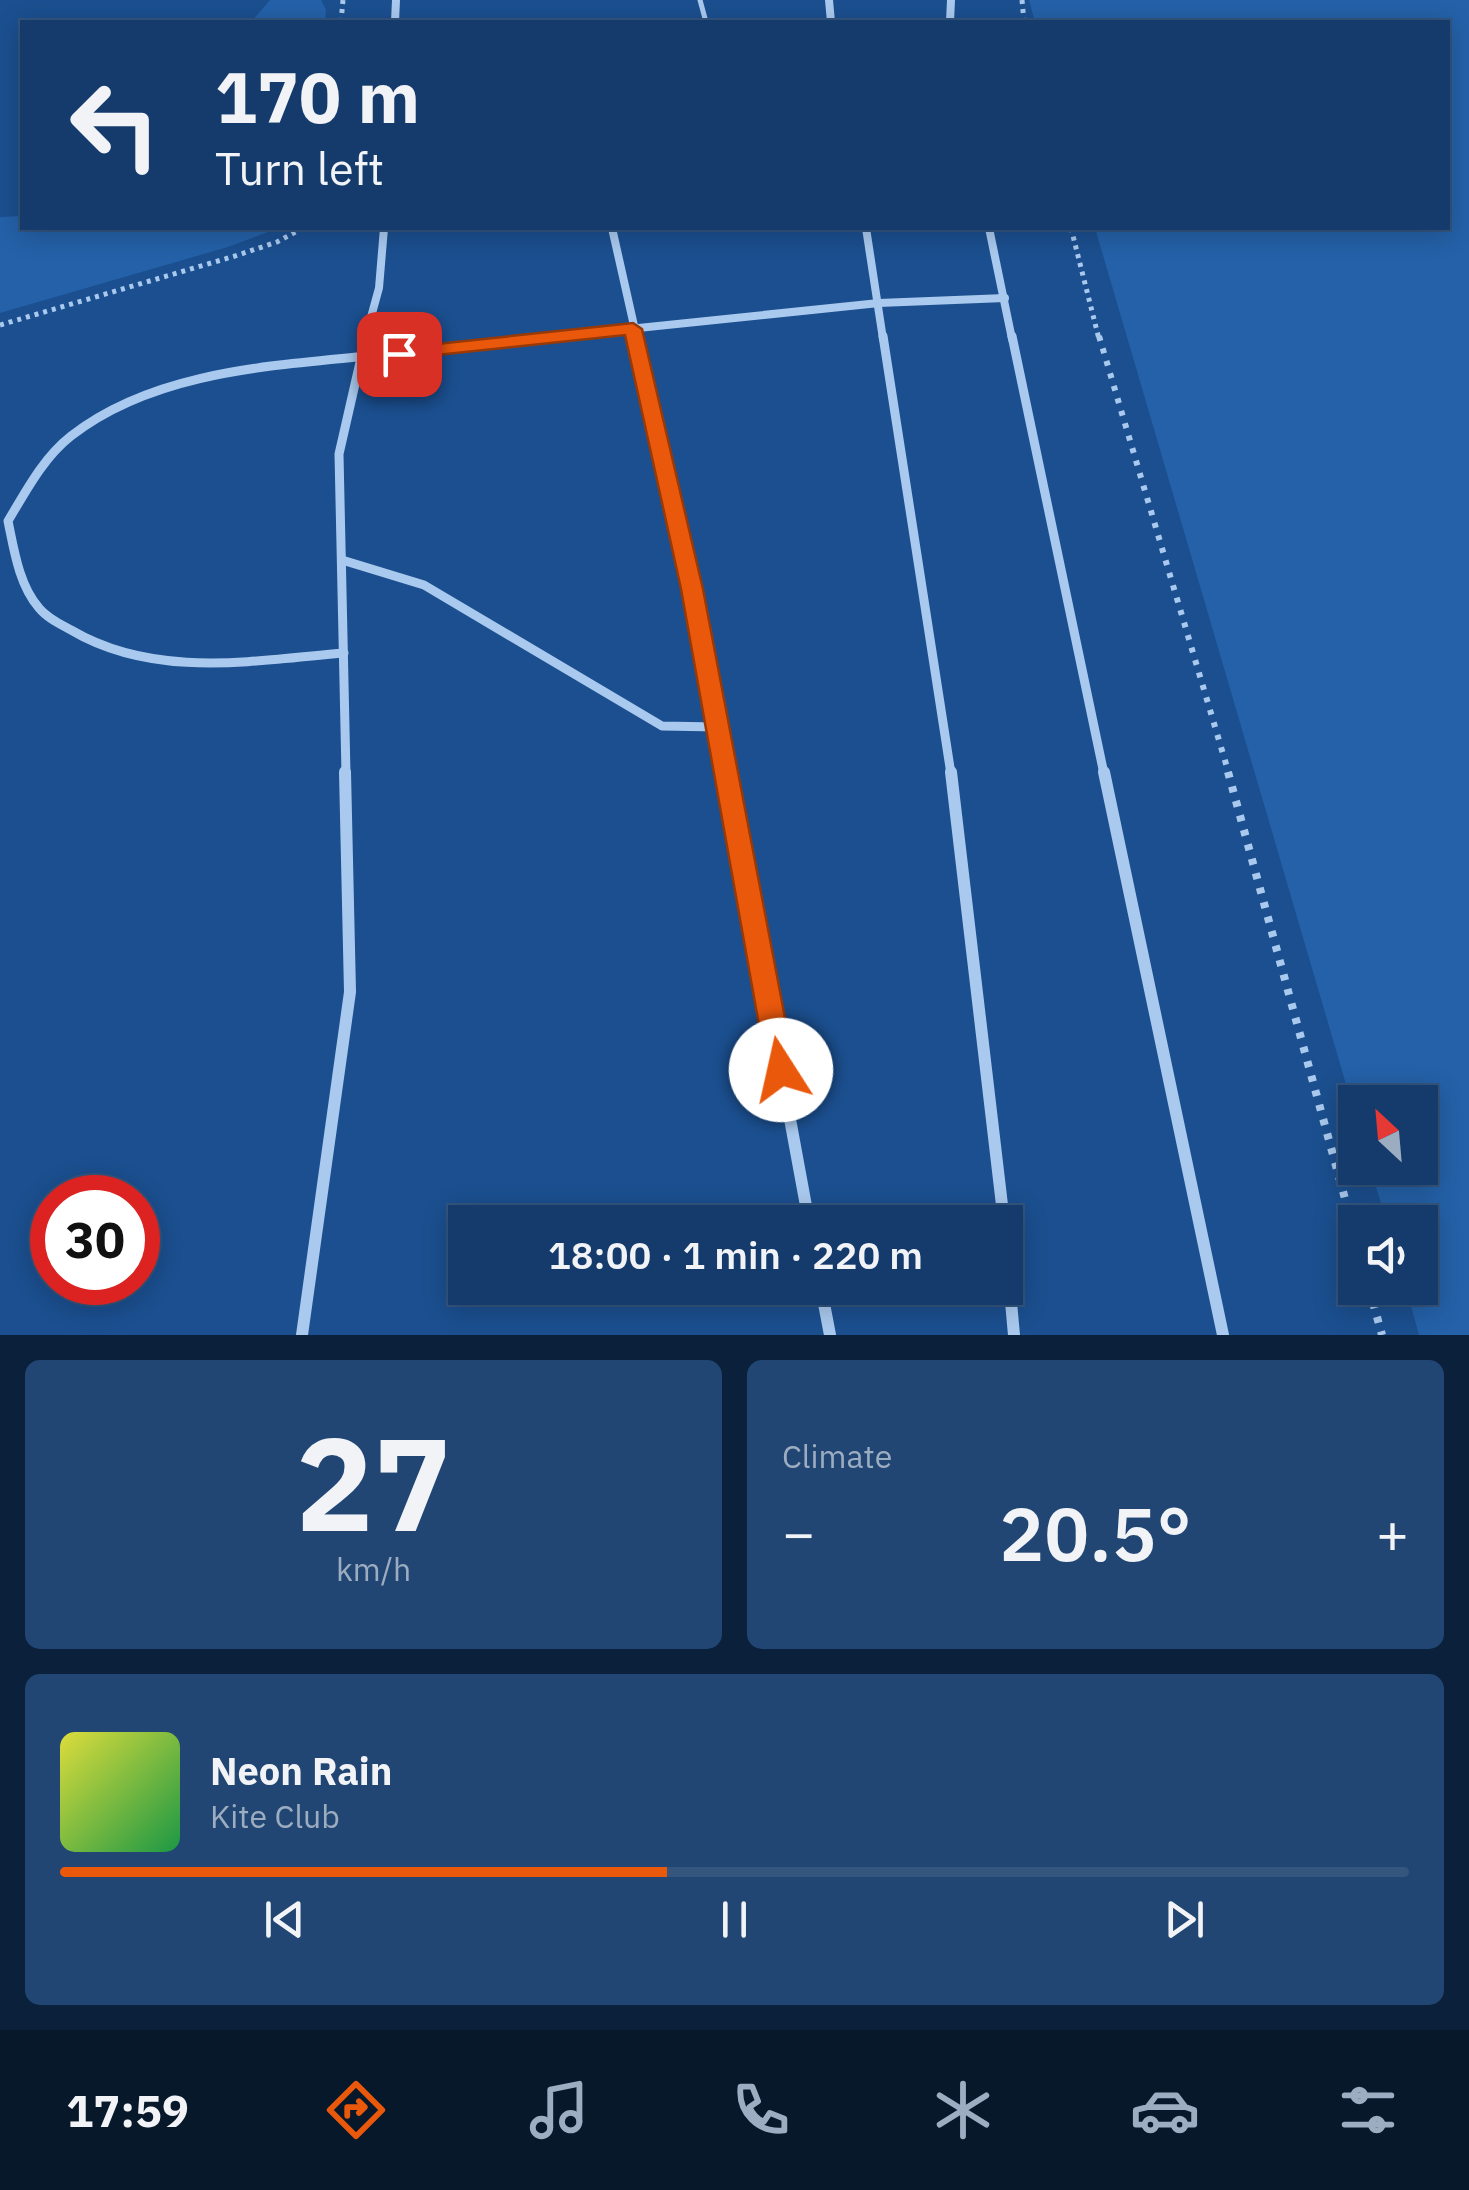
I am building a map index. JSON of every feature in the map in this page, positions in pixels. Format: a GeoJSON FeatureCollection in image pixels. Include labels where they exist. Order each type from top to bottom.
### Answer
{"type":"FeatureCollection","features":[{"type":"Feature","properties":{"kind":"street"},"geometry":{"type":"LineString","coordinates":[[302,1335],[350,992],[339,454],[379,288],[384,230]]}},
{"type":"Feature","properties":{"kind":"street"},"geometry":{"type":"LineString","coordinates":[[612,230],[692,589],[806,1205]]}},
{"type":"Feature","properties":{"kind":"street"},"geometry":{"type":"LineString","coordinates":[[866,230],[960,832],[1002,1205]]}},
{"type":"Feature","properties":{"kind":"street"},"geometry":{"type":"LineString","coordinates":[[989,230],[1223,1335]]}},
{"type":"Feature","properties":{"kind":"street"},"geometry":{"type":"LineString","coordinates":[[344,654],[210,662],[137,659],[83,640],[38,608],[16,560],[8,520],[35,476],[68,438],[120,408],[190,382],[257,367],[878,303],[1004,298]]}},
{"type":"Feature","properties":{"kind":"street"},"geometry":{"type":"LineString","coordinates":[[342,560],[424,585],[662,726],[718,727]]}},
{"type":"Feature","properties":{"kind":"street"},"geometry":{"type":"LineString","coordinates":[[824,1305],[830,1335]]}},
{"type":"Feature","properties":{"kind":"street"},"geometry":{"type":"LineString","coordinates":[[1011,1305],[1014,1335]]}},
{"type":"Feature","properties":{"kind":"path"},"geometry":{"type":"LineString","coordinates":[[0,325],[235,256],[299,230]]}},
{"type":"Feature","properties":{"kind":"path"},"geometry":{"type":"LineString","coordinates":[[1071,230],[1087,298],[1220,744],[1347,1205]]}},
{"type":"Feature","properties":{"kind":"path"},"geometry":{"type":"LineString","coordinates":[[1374,1305],[1382,1335]]}},
{"type":"Feature","properties":{"kind":"shaded area"},"geometry":{"type":"Polygon","coordinates":[[[270,0],[321,0],[326,10],[325,20],[253,20],[270,0]]]}},
{"type":"Feature","properties":{"kind":"shaded area"},"geometry":{"type":"Polygon","coordinates":[[[1029,0],[1469,0],[1469,1335],[1419,1335],[1411,1305],[1438,1305],[1438,1205],[1382,1205],[1375,1185],[1438,1185],[1438,1085],[1346,1085],[1096,230],[1450,230],[1450,20],[1034,20],[1029,0]]]}},
{"type":"Feature","properties":{"kind":"shaded area"},"geometry":{"type":"Polygon","coordinates":[[[20,216],[20,230],[274,230],[228,247],[0,313],[0,217],[20,216]]]}},
{"type":"Feature","properties":{"kind":"route"},"geometry":{"type":"LineString","coordinates":[[399,354],[633,329],[692,589],[781,1070]]}}]}
